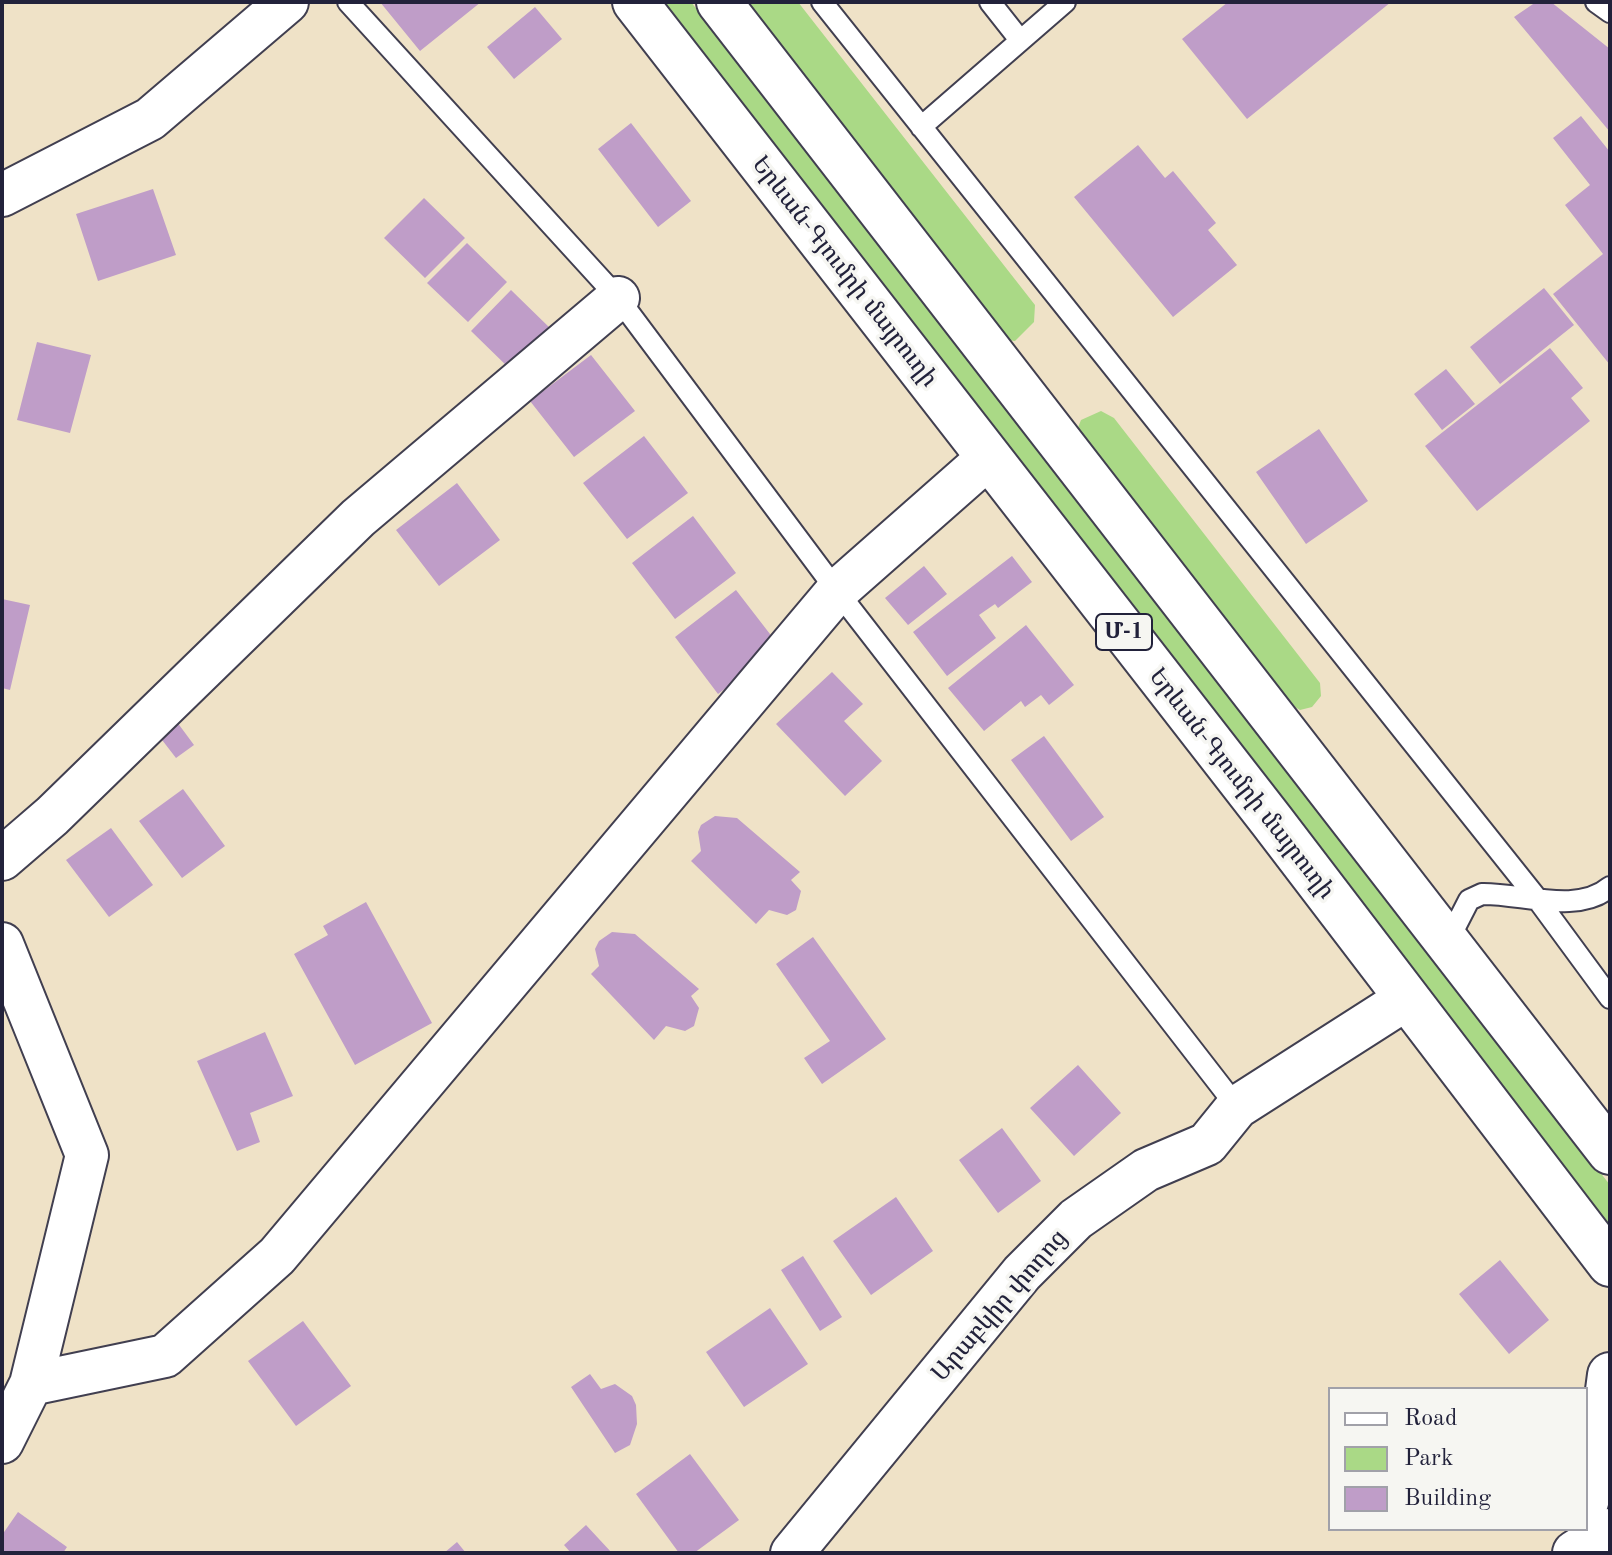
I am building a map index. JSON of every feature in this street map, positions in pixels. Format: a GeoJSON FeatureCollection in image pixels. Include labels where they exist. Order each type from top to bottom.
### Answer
{"type":"FeatureCollection","features":[{"type":"Feature","properties":{"kind":"main road","name":"Երևան-Գյումրի մայրուղի"},"geometry":{"type":"LineString","coordinates":[[635,2],[1271,820],[1610,1264]]}},
{"type":"Feature","properties":{"kind":"main road","name":"Մ-1"},"geometry":{"type":"LineString","coordinates":[[719,2],[1610,1152]]}},
{"type":"Feature","properties":{"kind":"main road"},"geometry":{"type":"LineString","coordinates":[[1588,1495],[1600,1451],[1610,1375]]}},
{"type":"Feature","properties":{"kind":"main road"},"geometry":{"type":"LineString","coordinates":[[1574,1553],[1579,1531]]}},
{"type":"Feature","properties":{"kind":"main road"},"geometry":{"type":"LineString","coordinates":[[1574,1553],[1610,1531]]}},
{"type":"Feature","properties":{"kind":"street"},"geometry":{"type":"LineString","coordinates":[[2,195],[150,119],[287,2]]}},
{"type":"Feature","properties":{"kind":"street"},"geometry":{"type":"LineString","coordinates":[[2,859],[52,816],[358,518],[618,298]]}},
{"type":"Feature","properties":{"kind":"street"},"geometry":{"type":"LineString","coordinates":[[31,1384],[165,1356],[277,1256],[837,591],[988,458]]}},
{"type":"Feature","properties":{"kind":"street"},"geometry":{"type":"LineString","coordinates":[[2,944],[87,1155],[31,1384],[2,1442]]}},
{"type":"Feature","properties":{"kind":"street","name":"Արաբկիր փողոց"},"geometry":{"type":"LineString","coordinates":[[792,1553],[1022,1273],[1076,1219],[1146,1170],[1207,1144],[1237,1107],[1406,999]]}},
{"type":"Feature","properties":{"kind":"lane"},"geometry":{"type":"LineString","coordinates":[[348,2],[618,298],[837,591],[1237,1107]]}},
{"type":"Feature","properties":{"kind":"lane"},"geometry":{"type":"LineString","coordinates":[[822,2],[1535,896],[1610,998]]}},
{"type":"Feature","properties":{"kind":"lane"},"geometry":{"type":"LineString","coordinates":[[990,2],[1020,40]]}},
{"type":"Feature","properties":{"kind":"lane"},"geometry":{"type":"LineString","coordinates":[[921,127],[1065,2]]}},
{"type":"Feature","properties":{"kind":"lane"},"geometry":{"type":"LineString","coordinates":[[1596,2],[1610,12]]}},
{"type":"Feature","properties":{"kind":"lane"},"geometry":{"type":"LineString","coordinates":[[1448,941],[1469,900],[1482,894],[1580,900],[1601,895],[1610,887]]}},
{"type":"Feature","properties":{"kind":"green space"},"geometry":{"type":"Polygon","coordinates":[[[659,2],[691,2],[1610,1185],[1610,1229],[659,2]]]}},
{"type":"Feature","properties":{"kind":"green space"},"geometry":{"type":"Polygon","coordinates":[[[735,2],[798,2],[1035,305],[1034,322],[1015,341],[1000,339],[735,2]]]}},
{"type":"Feature","properties":{"kind":"green space"},"geometry":{"type":"Polygon","coordinates":[[[1101,411],[1114,418],[1320,683],[1321,696],[1312,707],[1300,710],[1288,703],[1077,430],[1081,420],[1101,411]]]}},
{"type":"Feature","properties":{"kind":"building"},"geometry":{"type":"Polygon","coordinates":[[[380,2],[481,2],[420,51],[380,2]]]}},
{"type":"Feature","properties":{"kind":"building"},"geometry":{"type":"Polygon","coordinates":[[[1228,2],[1391,2],[1247,119],[1182,39],[1228,2]]]}},
{"type":"Feature","properties":{"kind":"building"},"geometry":{"type":"Polygon","coordinates":[[[1536,2],[1551,2],[1610,49],[1610,132],[1514,17],[1536,2]]]}},
{"type":"Feature","properties":{"kind":"building"},"geometry":{"type":"Polygon","coordinates":[[[535,7],[562,39],[514,79],[487,47],[535,7]]]}},
{"type":"Feature","properties":{"kind":"building"},"geometry":{"type":"Polygon","coordinates":[[[1581,116],[1610,152],[1610,365],[1553,294],[1603,254],[1565,205],[1590,185],[1553,138],[1581,116]]]}},
{"type":"Feature","properties":{"kind":"building"},"geometry":{"type":"Polygon","coordinates":[[[631,123],[691,201],[658,227],[598,149],[631,123]]]}},
{"type":"Feature","properties":{"kind":"building"},"geometry":{"type":"Polygon","coordinates":[[[1138,145],[1165,178],[1173,171],[1216,223],[1208,230],[1237,265],[1173,317],[1074,197],[1138,145]]]}},
{"type":"Feature","properties":{"kind":"building"},"geometry":{"type":"Polygon","coordinates":[[[153,189],[176,255],[98,281],[76,214],[153,189]]]}},
{"type":"Feature","properties":{"kind":"building"},"geometry":{"type":"Polygon","coordinates":[[[424,198],[465,238],[425,278],[384,238],[424,198]]]}},
{"type":"Feature","properties":{"kind":"building"},"geometry":{"type":"Polygon","coordinates":[[[467,243],[507,282],[468,322],[427,283],[467,243]]]}},
{"type":"Feature","properties":{"kind":"building"},"geometry":{"type":"Polygon","coordinates":[[[1544,288],[1574,325],[1500,384],[1470,347],[1544,288]]]}},
{"type":"Feature","properties":{"kind":"building"},"geometry":{"type":"Polygon","coordinates":[[[511,290],[552,330],[512,371],[471,331],[511,290]]]}},
{"type":"Feature","properties":{"kind":"building"},"geometry":{"type":"Polygon","coordinates":[[[37,342],[91,355],[70,433],[17,420],[37,342]]]}},
{"type":"Feature","properties":{"kind":"building"},"geometry":{"type":"Polygon","coordinates":[[[1550,348],[1583,388],[1571,398],[1590,421],[1477,511],[1425,446],[1550,348]]]}},
{"type":"Feature","properties":{"kind":"building"},"geometry":{"type":"Polygon","coordinates":[[[591,355],[635,411],[574,457],[530,401],[591,355]]]}},
{"type":"Feature","properties":{"kind":"building"},"geometry":{"type":"Polygon","coordinates":[[[1446,369],[1475,404],[1442,430],[1414,394],[1446,369]]]}},
{"type":"Feature","properties":{"kind":"building"},"geometry":{"type":"Polygon","coordinates":[[[1319,429],[1368,501],[1306,544],[1256,472],[1319,429]]]}},
{"type":"Feature","properties":{"kind":"building"},"geometry":{"type":"Polygon","coordinates":[[[644,436],[688,493],[627,539],[583,483],[644,436]]]}},
{"type":"Feature","properties":{"kind":"building"},"geometry":{"type":"Polygon","coordinates":[[[457,483],[500,540],[439,586],[396,530],[457,483]]]}},
{"type":"Feature","properties":{"kind":"building"},"geometry":{"type":"Polygon","coordinates":[[[693,516],[736,573],[675,619],[632,563],[693,516]]]}},
{"type":"Feature","properties":{"kind":"building"},"geometry":{"type":"Polygon","coordinates":[[[1012,556],[1032,582],[998,608],[995,604],[979,615],[996,638],[947,676],[913,632],[1012,556]]]}},
{"type":"Feature","properties":{"kind":"building"},"geometry":{"type":"Polygon","coordinates":[[[924,566],[947,594],[908,625],[885,598],[924,566]]]}},
{"type":"Feature","properties":{"kind":"building"},"geometry":{"type":"Polygon","coordinates":[[[736,590],[780,647],[718,694],[675,637],[736,590]]]}},
{"type":"Feature","properties":{"kind":"building"},"geometry":{"type":"Polygon","coordinates":[[[2,599],[30,605],[10,690],[2,688],[2,599]]]}},
{"type":"Feature","properties":{"kind":"building"},"geometry":{"type":"Polygon","coordinates":[[[1026,625],[1074,685],[1049,705],[1041,695],[1025,707],[1021,701],[984,731],[948,688],[1026,625]]]}},
{"type":"Feature","properties":{"kind":"building"},"geometry":{"type":"Polygon","coordinates":[[[832,672],[863,704],[844,721],[882,761],[845,796],[776,724],[832,672]]]}},
{"type":"Feature","properties":{"kind":"building"},"geometry":{"type":"Polygon","coordinates":[[[177,722],[194,745],[176,758],[159,736],[177,722]]]}},
{"type":"Feature","properties":{"kind":"building"},"geometry":{"type":"Polygon","coordinates":[[[1044,736],[1104,817],[1071,841],[1011,760],[1044,736]]]}},
{"type":"Feature","properties":{"kind":"building"},"geometry":{"type":"Polygon","coordinates":[[[183,789],[225,846],[182,878],[139,821],[183,789]]]}},
{"type":"Feature","properties":{"kind":"building"},"geometry":{"type":"Polygon","coordinates":[[[715,816],[737,818],[800,872],[791,880],[801,891],[796,910],[787,915],[769,910],[756,924],[691,861],[701,851],[698,832],[701,825],[715,816]]]}},
{"type":"Feature","properties":{"kind":"building"},"geometry":{"type":"Polygon","coordinates":[[[111,828],[153,885],[109,917],[66,860],[111,828]]]}},
{"type":"Feature","properties":{"kind":"building"},"geometry":{"type":"Polygon","coordinates":[[[366,902],[432,1023],[355,1065],[294,954],[328,935],[323,926],[366,902]]]}},
{"type":"Feature","properties":{"kind":"building"},"geometry":{"type":"Polygon","coordinates":[[[612,932],[635,934],[699,989],[691,996],[699,1008],[694,1026],[685,1031],[666,1026],[654,1040],[591,974],[599,966],[595,949],[599,941],[612,932]]]}},
{"type":"Feature","properties":{"kind":"building"},"geometry":{"type":"Polygon","coordinates":[[[813,937],[886,1039],[822,1084],[804,1058],[830,1041],[776,964],[813,937]]]}},
{"type":"Feature","properties":{"kind":"building"},"geometry":{"type":"Polygon","coordinates":[[[265,1032],[293,1096],[250,1113],[260,1142],[237,1151],[197,1061],[265,1032]]]}},
{"type":"Feature","properties":{"kind":"building"},"geometry":{"type":"Polygon","coordinates":[[[1078,1065],[1121,1113],[1074,1156],[1030,1108],[1078,1065]]]}},
{"type":"Feature","properties":{"kind":"building"},"geometry":{"type":"Polygon","coordinates":[[[1002,1128],[1041,1181],[998,1213],[959,1160],[1002,1128]]]}},
{"type":"Feature","properties":{"kind":"building"},"geometry":{"type":"Polygon","coordinates":[[[896,1197],[933,1251],[871,1295],[833,1241],[896,1197]]]}},
{"type":"Feature","properties":{"kind":"building"},"geometry":{"type":"Polygon","coordinates":[[[803,1256],[842,1317],[820,1331],[781,1270],[803,1256]]]}},
{"type":"Feature","properties":{"kind":"building"},"geometry":{"type":"Polygon","coordinates":[[[1500,1260],[1549,1320],[1509,1354],[1459,1294],[1500,1260]]]}},
{"type":"Feature","properties":{"kind":"building"},"geometry":{"type":"Polygon","coordinates":[[[770,1308],[808,1364],[744,1407],[706,1352],[770,1308]]]}},
{"type":"Feature","properties":{"kind":"building"},"geometry":{"type":"Polygon","coordinates":[[[303,1321],[351,1386],[296,1426],[248,1361],[303,1321]]]}},
{"type":"Feature","properties":{"kind":"building"},"geometry":{"type":"Polygon","coordinates":[[[590,1374],[601,1389],[615,1384],[632,1396],[636,1405],[637,1424],[630,1445],[615,1453],[571,1387],[590,1374]]]}},
{"type":"Feature","properties":{"kind":"building"},"geometry":{"type":"Polygon","coordinates":[[[690,1454],[739,1520],[694,1553],[679,1553],[636,1494],[690,1454]]]}},
{"type":"Feature","properties":{"kind":"building"},"geometry":{"type":"Polygon","coordinates":[[[18,1512],[67,1547],[63,1553],[2,1553],[2,1535],[18,1512]]]}},
{"type":"Feature","properties":{"kind":"building"},"geometry":{"type":"Polygon","coordinates":[[[586,1525],[612,1553],[571,1553],[564,1545],[586,1525]]]}},
{"type":"Feature","properties":{"kind":"building"},"geometry":{"type":"Polygon","coordinates":[[[457,1542],[466,1553],[444,1553],[457,1542]]]}}]}
